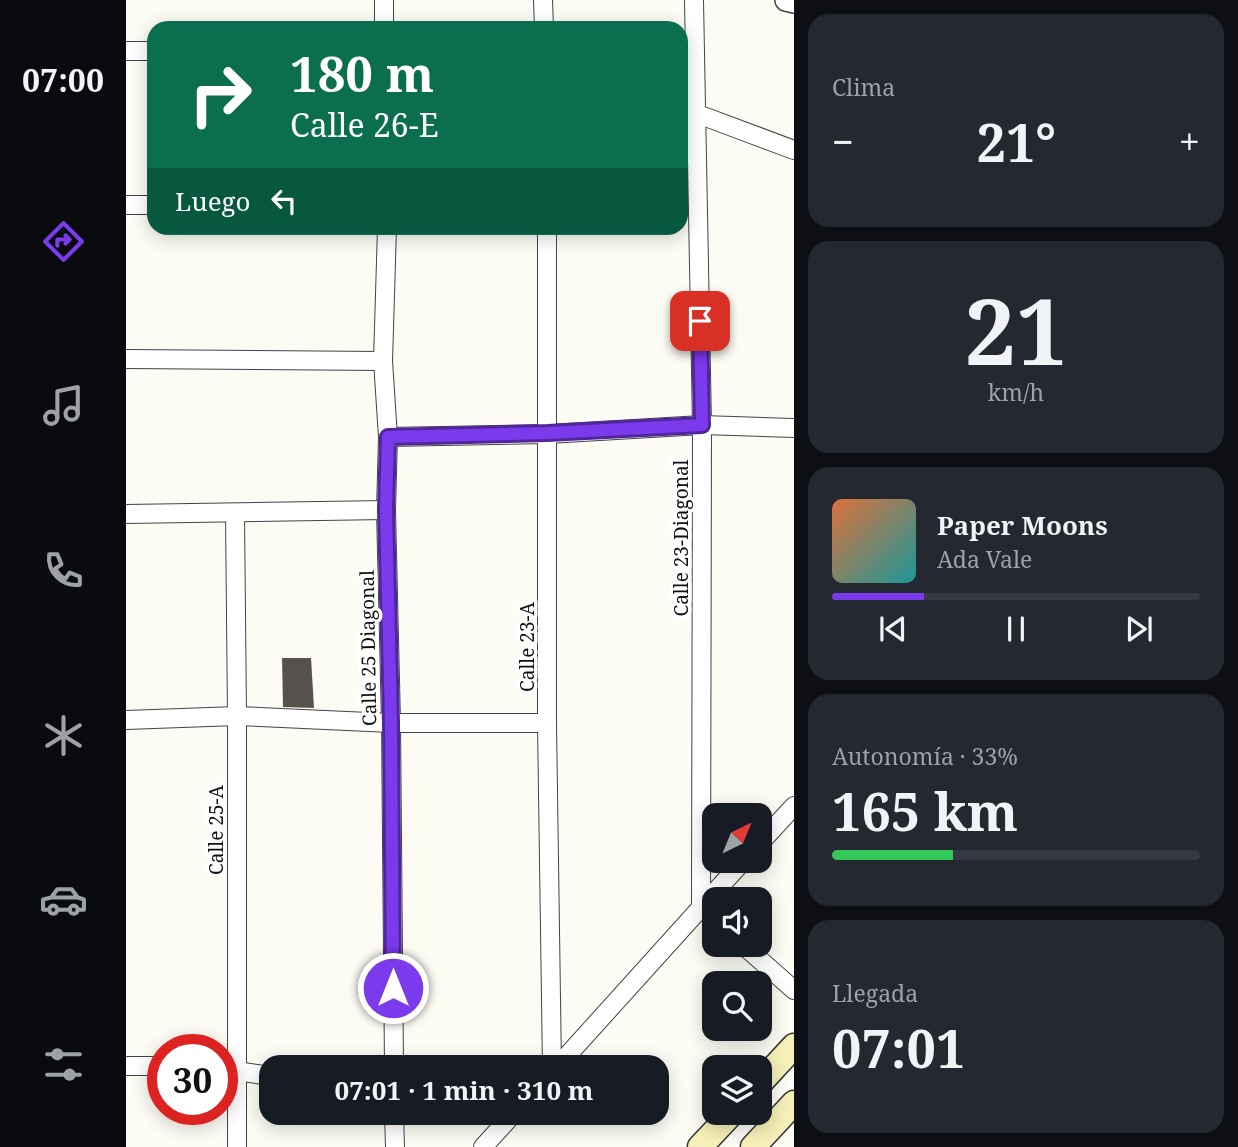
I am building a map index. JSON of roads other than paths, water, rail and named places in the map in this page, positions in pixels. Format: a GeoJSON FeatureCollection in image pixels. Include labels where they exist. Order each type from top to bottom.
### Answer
{"type":"FeatureCollection","features":[{"type":"Feature","properties":{"kind":"main road"},"geometry":{"type":"LineString","coordinates":[[772,1070],[793,1046]]}},
{"type":"Feature","properties":{"kind":"main road"},"geometry":{"type":"LineString","coordinates":[[753,1147],[793,1103]]}},
{"type":"Feature","properties":{"kind":"main road"},"geometry":{"type":"LineString","coordinates":[[700,1147],[721,1125]]}},
{"type":"Feature","properties":{"kind":"street"},"geometry":{"type":"LineString","coordinates":[[384,0],[384,21]]}},
{"type":"Feature","properties":{"kind":"street"},"geometry":{"type":"LineString","coordinates":[[542,0],[544,21]]}},
{"type":"Feature","properties":{"kind":"street","name":"Calle 23-Diagonal"},"geometry":{"type":"LineString","coordinates":[[694,0],[688,111],[702,425],[708,887]]}},
{"type":"Feature","properties":{"kind":"street"},"geometry":{"type":"LineString","coordinates":[[786,0],[793,2]]}},
{"type":"Feature","properties":{"kind":"street"},"geometry":{"type":"LineString","coordinates":[[126,51],[147,51]]}},
{"type":"Feature","properties":{"kind":"street"},"geometry":{"type":"LineString","coordinates":[[688,111],[793,150]]}},
{"type":"Feature","properties":{"kind":"street"},"geometry":{"type":"LineString","coordinates":[[126,205],[147,205]]}},
{"type":"Feature","properties":{"kind":"street","name":"Calle 25 Diagonal"},"geometry":{"type":"LineString","coordinates":[[387,235],[383,361],[388,437],[386,510],[394,1055]]}},
{"type":"Feature","properties":{"kind":"street","name":"Calle 23-A"},"geometry":{"type":"LineString","coordinates":[[547,235],[548,723],[554,1055]]}},
{"type":"Feature","properties":{"kind":"street"},"geometry":{"type":"LineString","coordinates":[[126,359],[383,361]]}},
{"type":"Feature","properties":{"kind":"street"},"geometry":{"type":"LineString","coordinates":[[388,437],[548,433],[702,425],[793,428]]}},
{"type":"Feature","properties":{"kind":"street"},"geometry":{"type":"LineString","coordinates":[[126,514],[386,510]]}},
{"type":"Feature","properties":{"kind":"street","name":"Calle 25-A"},"geometry":{"type":"LineString","coordinates":[[230,1034],[237,716],[235,513]]}},
{"type":"Feature","properties":{"kind":"street"},"geometry":{"type":"LineString","coordinates":[[126,720],[237,716],[391,723],[548,723]]}},
{"type":"Feature","properties":{"kind":"street"},"geometry":{"type":"LineString","coordinates":[[772,830],[793,806]]}},
{"type":"Feature","properties":{"kind":"street"},"geometry":{"type":"LineString","coordinates":[[567,1055],[702,919]]}},
{"type":"Feature","properties":{"kind":"street"},"geometry":{"type":"LineString","coordinates":[[756,957],[793,990]]}},
{"type":"Feature","properties":{"kind":"street"},"geometry":{"type":"LineString","coordinates":[[126,1066],[147,1066]]}},
{"type":"Feature","properties":{"kind":"street"},"geometry":{"type":"LineString","coordinates":[[238,1071],[259,1074]]}},
{"type":"Feature","properties":{"kind":"street","name":"Calle 25-A"},"geometry":{"type":"LineString","coordinates":[[235,1125],[237,1147]]}},
{"type":"Feature","properties":{"kind":"street"},"geometry":{"type":"LineString","coordinates":[[394,1125],[395,1147]]}},
{"type":"Feature","properties":{"kind":"street"},"geometry":{"type":"LineString","coordinates":[[483,1147],[503,1125]]}}]}
